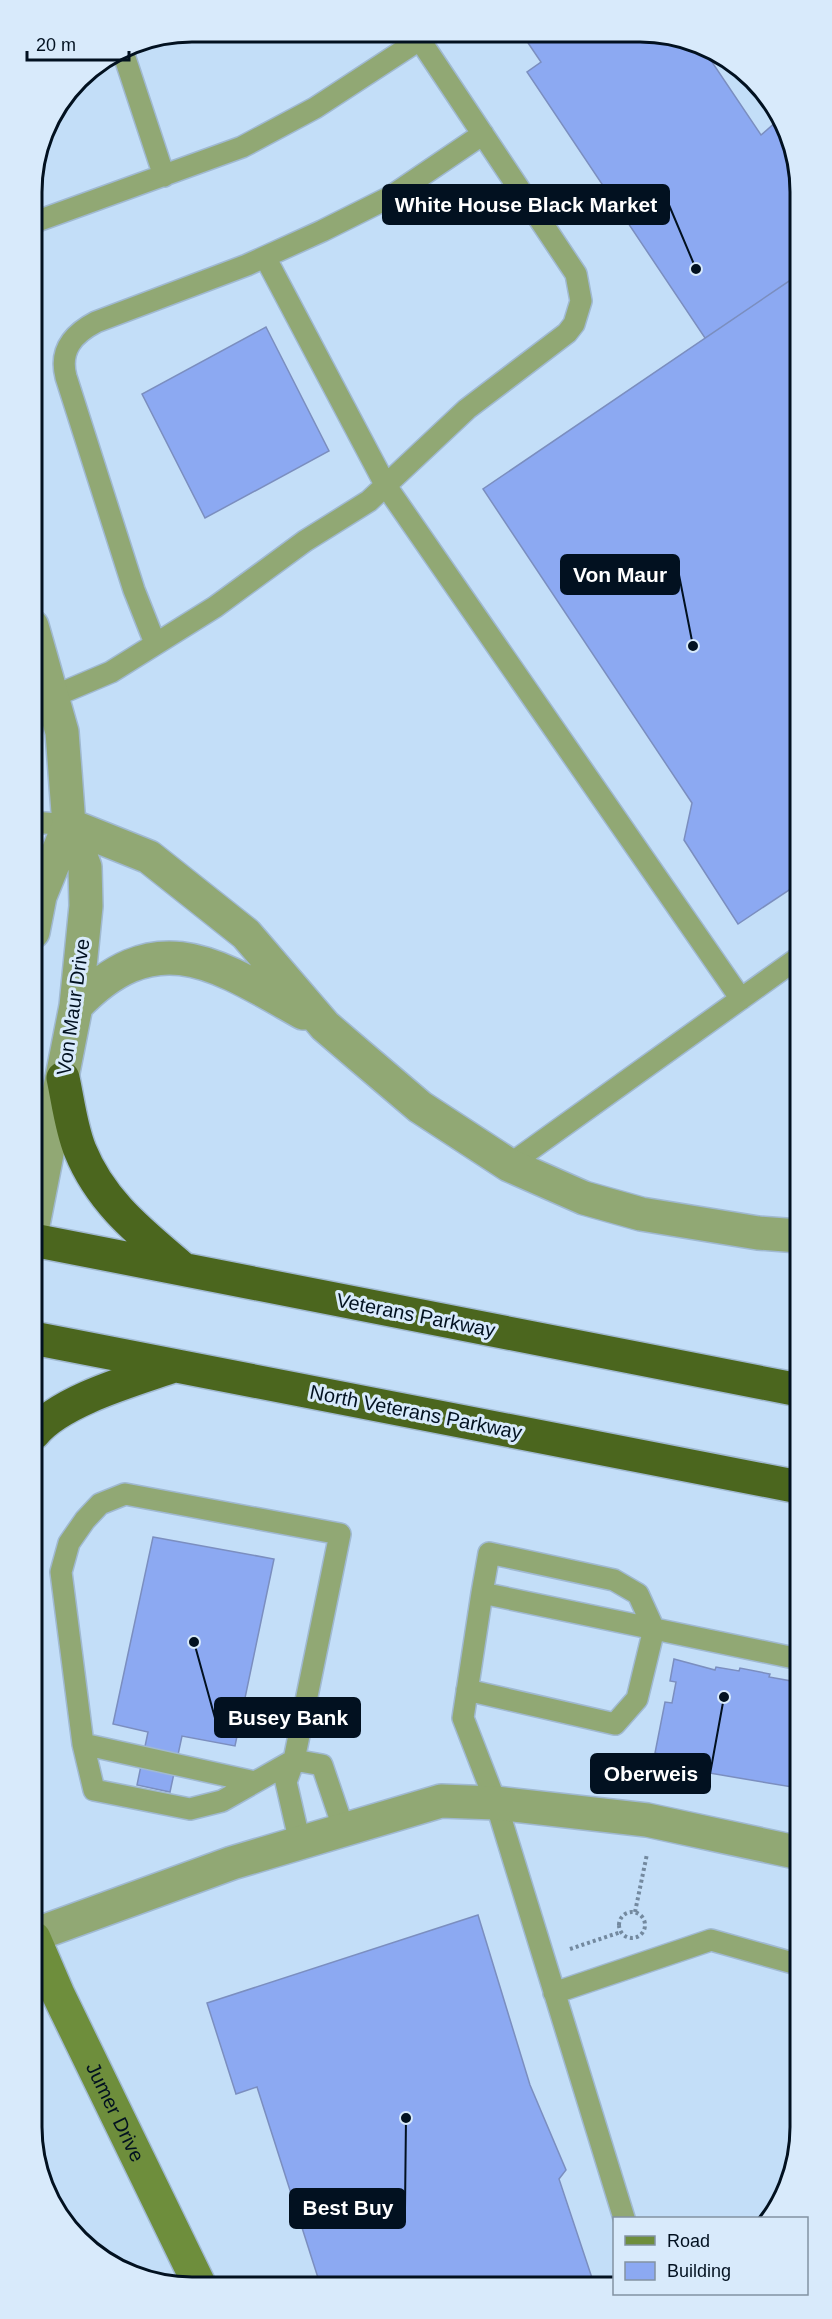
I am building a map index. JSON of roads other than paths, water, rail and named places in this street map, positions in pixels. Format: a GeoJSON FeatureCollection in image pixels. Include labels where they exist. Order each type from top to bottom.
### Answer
{"type":"FeatureCollection","features":[{"type":"Feature","properties":{"kind":"highway"},"geometry":{"type":"LineString","coordinates":[[63,1078],[80,1149],[102,1189],[119,1214],[182,1269]]}},
{"type":"Feature","properties":{"kind":"highway","name":"Veterans Parkway"},"geometry":{"type":"LineString","coordinates":[[42,1241],[790,1388]]}},
{"type":"Feature","properties":{"kind":"highway","name":"North Veterans Parkway"},"geometry":{"type":"LineString","coordinates":[[42,1340],[790,1485]]}},
{"type":"Feature","properties":{"kind":"highway"},"geometry":{"type":"LineString","coordinates":[[42,1427],[73,1404],[107,1389],[177,1365]]}},
{"type":"Feature","properties":{"kind":"street","name":"Von Maur Drive"},"geometry":{"type":"LineString","coordinates":[[42,660],[62,732],[69,825],[85,867],[86,906],[76,1006],[42,1181]]}},
{"type":"Feature","properties":{"kind":"street","name":"Von Maur Drive"},"geometry":{"type":"LineString","coordinates":[[42,891],[69,825]]}},
{"type":"Feature","properties":{"kind":"street"},"geometry":{"type":"LineString","coordinates":[[69,825],[149,857],[246,934],[325,1026],[420,1107],[509,1165],[584,1198],[641,1214],[758,1233],[790,1235]]}},
{"type":"Feature","properties":{"kind":"street"},"geometry":{"type":"LineString","coordinates":[[76,1006],[94,987],[118,970],[145,959],[178,957],[225,969],[325,1026]]}},
{"type":"Feature","properties":{"kind":"street"},"geometry":{"type":"LineString","coordinates":[[42,1934],[232,1863],[441,1801],[496,1803],[654,1821],[790,1851]]}},
{"type":"Feature","properties":{"kind":"street","name":"Jumer Drive"},"geometry":{"type":"LineString","coordinates":[[42,1956],[58,1994],[196,2277]]}},
{"type":"Feature","properties":{"kind":"lane"},"geometry":{"type":"LineString","coordinates":[[42,219],[242,147],[315,108],[417,42]]}},
{"type":"Feature","properties":{"kind":"lane"},"geometry":{"type":"LineString","coordinates":[[52,697],[111,672],[215,607],[386,486],[468,409],[557,342],[574,324],[581,301],[576,274],[483,134],[428,42]]}},
{"type":"Feature","properties":{"kind":"lane"},"geometry":{"type":"LineString","coordinates":[[125,57],[164,176]]}},
{"type":"Feature","properties":{"kind":"lane"},"geometry":{"type":"LineString","coordinates":[[156,643],[134,590],[66,378],[63,365],[64,351],[78,333],[96,321],[265,257],[390,197],[483,134]]}},
{"type":"Feature","properties":{"kind":"lane"},"geometry":{"type":"LineString","coordinates":[[265,257],[386,486],[741,999]]}},
{"type":"Feature","properties":{"kind":"lane"},"geometry":{"type":"LineString","coordinates":[[42,823],[69,825]]}},
{"type":"Feature","properties":{"kind":"lane"},"geometry":{"type":"LineString","coordinates":[[509,1165],[790,964]]}},
{"type":"Feature","properties":{"kind":"lane"},"geometry":{"type":"LineString","coordinates":[[300,1843],[286,1782],[294,1760],[340,1534],[125,1494],[100,1504],[69,1543],[61,1572],[83,1744],[94,1790],[190,1809],[222,1801],[294,1760],[322,1765],[344,1830]]}},
{"type":"Feature","properties":{"kind":"lane"},"geometry":{"type":"LineString","coordinates":[[468,1690],[615,1724],[637,1699],[654,1629],[638,1594],[614,1580],[489,1553],[463,1718],[496,1803],[624,2217]]}},
{"type":"Feature","properties":{"kind":"lane"},"geometry":{"type":"LineString","coordinates":[[482,1593],[790,1657]]}},
{"type":"Feature","properties":{"kind":"lane"},"geometry":{"type":"LineString","coordinates":[[83,1744],[255,1782]]}},
{"type":"Feature","properties":{"kind":"lane"},"geometry":{"type":"LineString","coordinates":[[554,1993],[711,1940],[790,1962]]}},
{"type":"Feature","properties":{"kind":"place","name":"White House Black Market"},"geometry":{"type":"Point","coordinates":[696,269]}},
{"type":"Feature","properties":{"kind":"place","name":"Von Maur"},"geometry":{"type":"Point","coordinates":[693,646]}},
{"type":"Feature","properties":{"kind":"place","name":"Busey Bank"},"geometry":{"type":"Point","coordinates":[194,1642]}},
{"type":"Feature","properties":{"kind":"place","name":"Oberweis"},"geometry":{"type":"Point","coordinates":[724,1697]}},
{"type":"Feature","properties":{"kind":"place","name":"Best Buy"},"geometry":{"type":"Point","coordinates":[406,2118]}}]}
